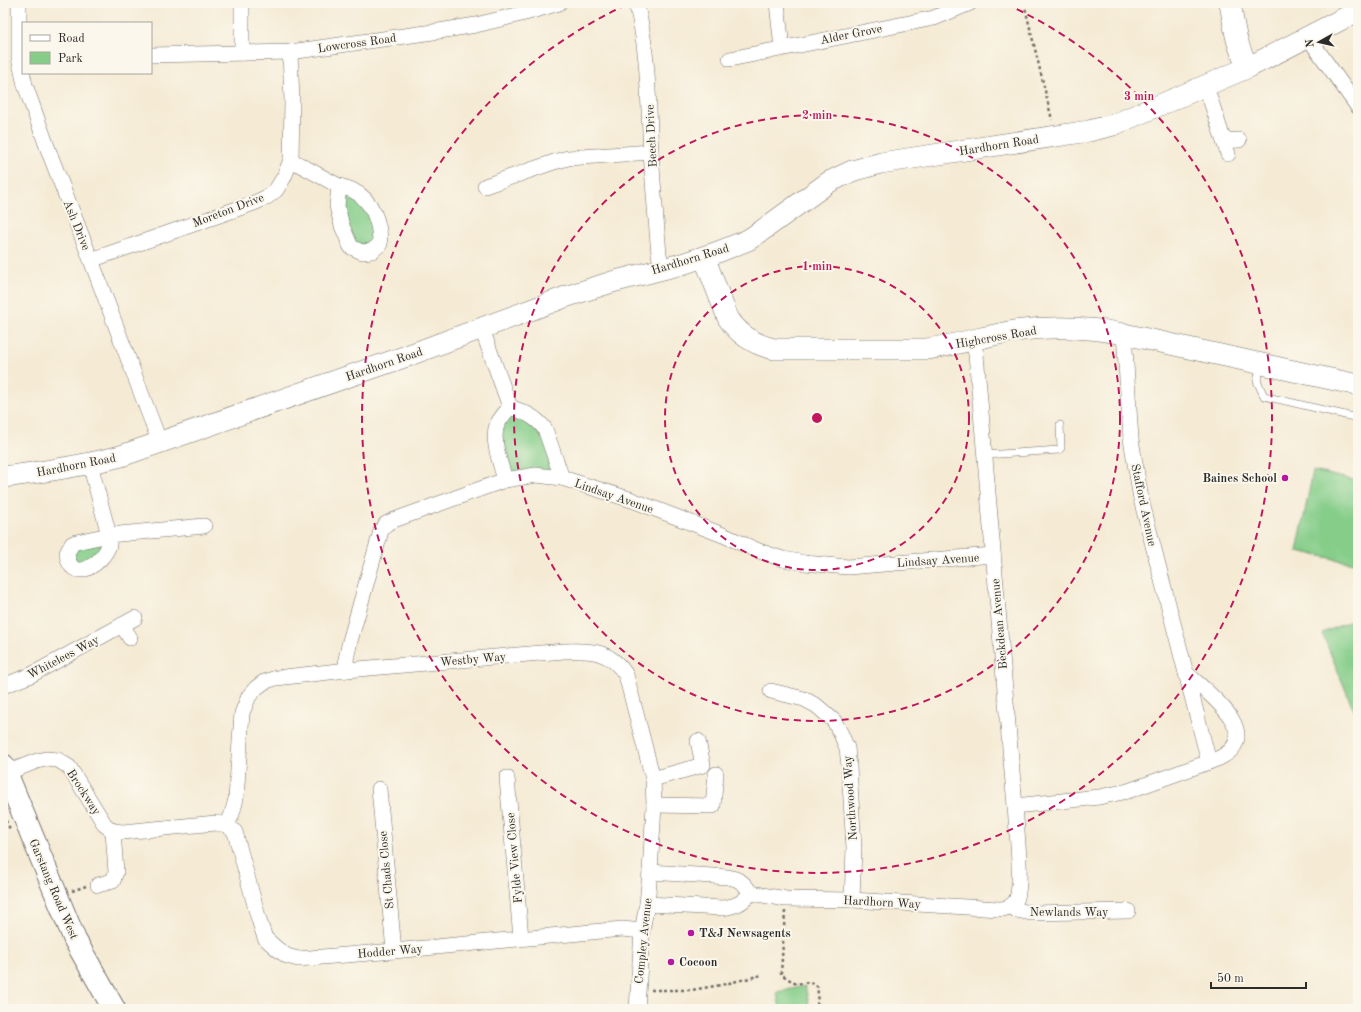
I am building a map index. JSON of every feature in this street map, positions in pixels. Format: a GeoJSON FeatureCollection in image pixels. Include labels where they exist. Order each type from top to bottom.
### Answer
{"type":"FeatureCollection","features":[{"type":"Feature","properties":{"kind":"main road","name":"Garstang Road West"},"geometry":{"type":"LineString","coordinates":[[4,769],[75,940],[114,1009]]}},
{"type":"Feature","properties":{"kind":"street","name":"Ash Drive"},"geometry":{"type":"LineString","coordinates":[[19,3],[21,58]]}},
{"type":"Feature","properties":{"kind":"street"},"geometry":{"type":"LineString","coordinates":[[242,3],[242,53]]}},
{"type":"Feature","properties":{"kind":"street","name":"Lowcross Road"},"geometry":{"type":"LineString","coordinates":[[152,55],[290,52],[469,26],[559,3]]}},
{"type":"Feature","properties":{"kind":"street","name":"Beech Drive"},"geometry":{"type":"LineString","coordinates":[[636,3],[643,38],[648,84],[651,152],[659,254],[662,269]]}},
{"type":"Feature","properties":{"kind":"street"},"geometry":{"type":"LineString","coordinates":[[777,3],[782,48]]}},
{"type":"Feature","properties":{"kind":"street","name":"Alder Grove"},"geometry":{"type":"LineString","coordinates":[[730,59],[934,18],[970,3]]}},
{"type":"Feature","properties":{"kind":"street"},"geometry":{"type":"LineString","coordinates":[[1230,3],[1238,46],[1242,57],[1249,67]]}},
{"type":"Feature","properties":{"kind":"street","name":"Hardhorn Road"},"geometry":{"type":"LineString","coordinates":[[3,477],[90,464],[122,456],[482,329],[568,296],[612,282],[704,257],[748,240],[829,182],[858,169],[881,163],[1113,126],[1249,67],[1358,11]]}},
{"type":"Feature","properties":{"kind":"street"},"geometry":{"type":"LineString","coordinates":[[1308,37],[1358,107]]}},
{"type":"Feature","properties":{"kind":"street","name":"Moreton Drive"},"geometry":{"type":"LineString","coordinates":[[91,260],[254,203],[267,197],[276,190],[284,177],[291,160],[292,101],[290,52]]}},
{"type":"Feature","properties":{"kind":"street","name":"Ash Drive"},"geometry":{"type":"LineString","coordinates":[[23,74],[25,85],[49,152],[160,443]]}},
{"type":"Feature","properties":{"kind":"street"},"geometry":{"type":"LineString","coordinates":[[1206,86],[1226,148],[1239,140]]}},
{"type":"Feature","properties":{"kind":"street"},"geometry":{"type":"LineString","coordinates":[[485,186],[568,158],[651,152]]}},
{"type":"Feature","properties":{"kind":"street"},"geometry":{"type":"LineString","coordinates":[[291,160],[339,186]]}},
{"type":"Feature","properties":{"kind":"street","name":"Highcross Road"},"geometry":{"type":"LineString","coordinates":[[704,257],[728,318],[733,326],[740,333],[762,346],[775,349],[927,348],[973,341],[1020,330],[1058,328],[1086,329],[1124,334],[1358,385]]}},
{"type":"Feature","properties":{"kind":"street"},"geometry":{"type":"LineString","coordinates":[[482,329],[510,407],[528,414],[545,429],[562,478]]}},
{"type":"Feature","properties":{"kind":"street","name":"Stafford Avenue"},"geometry":{"type":"LineString","coordinates":[[1124,334],[1128,408],[1136,471],[1148,529],[1209,762]]}},
{"type":"Feature","properties":{"kind":"street","name":"Beckdean Avenue"},"geometry":{"type":"LineString","coordinates":[[973,341],[976,354],[985,454],[1019,860],[1019,879],[1016,901],[1012,906]]}},
{"type":"Feature","properties":{"kind":"street"},"geometry":{"type":"LineString","coordinates":[[504,480],[495,433],[497,425],[510,407]]}},
{"type":"Feature","properties":{"kind":"street"},"geometry":{"type":"LineString","coordinates":[[90,464],[109,535],[204,526]]}},
{"type":"Feature","properties":{"kind":"street","name":"Lindsay Avenue"},"geometry":{"type":"LineString","coordinates":[[346,670],[346,659],[350,640],[381,531],[386,524],[504,480],[536,475],[562,478],[632,500],[723,535],[759,551],[783,559],[805,563],[848,567],[993,555]]}},
{"type":"Feature","properties":{"kind":"street","name":"Whitelees Way"},"geometry":{"type":"LineString","coordinates":[[3,686],[32,675],[135,618]]}},
{"type":"Feature","properties":{"kind":"street"},"geometry":{"type":"LineString","coordinates":[[122,625],[130,638]]}},
{"type":"Feature","properties":{"kind":"street","name":"Westby Way"},"geometry":{"type":"LineString","coordinates":[[227,825],[236,799],[242,713],[250,696],[256,688],[264,682],[276,678],[346,670],[585,650],[599,652],[610,658],[626,675],[653,780],[654,805],[650,872]]}},
{"type":"Feature","properties":{"kind":"street"},"geometry":{"type":"LineString","coordinates":[[1015,806],[1099,797],[1120,793],[1209,762],[1223,756],[1231,750],[1235,743],[1237,734],[1235,723],[1229,713],[1186,673]]}},
{"type":"Feature","properties":{"kind":"street","name":"Northwood Way"},"geometry":{"type":"LineString","coordinates":[[772,691],[804,699],[817,706],[834,721],[847,748],[854,848],[852,900]]}},
{"type":"Feature","properties":{"kind":"street"},"geometry":{"type":"LineString","coordinates":[[653,780],[704,765],[698,741]]}},
{"type":"Feature","properties":{"kind":"street","name":"Brockway"},"geometry":{"type":"LineString","coordinates":[[4,769],[46,759],[58,760],[69,767],[105,825],[112,831]]}},
{"type":"Feature","properties":{"kind":"street"},"geometry":{"type":"LineString","coordinates":[[654,805],[713,806],[716,774]]}},
{"type":"Feature","properties":{"kind":"street","name":"Fylde View Close"},"geometry":{"type":"LineString","coordinates":[[507,778],[521,938]]}},
{"type":"Feature","properties":{"kind":"street","name":"St Chads Close"},"geometry":{"type":"LineString","coordinates":[[379,789],[394,951]]}},
{"type":"Feature","properties":{"kind":"street"},"geometry":{"type":"LineString","coordinates":[[98,885],[113,881],[116,872],[112,831],[123,832],[216,823],[227,825]]}},
{"type":"Feature","properties":{"kind":"street","name":"Hodder Way"},"geometry":{"type":"LineString","coordinates":[[227,825],[235,832],[259,920],[266,938],[287,956],[298,959],[622,929],[642,931]]}},
{"type":"Feature","properties":{"kind":"street"},"geometry":{"type":"LineString","coordinates":[[647,904],[722,908],[732,907],[742,903],[751,893],[739,879],[650,872]]}},
{"type":"Feature","properties":{"kind":"street","name":"Compley Avenue"},"geometry":{"type":"LineString","coordinates":[[636,1009],[642,931],[647,904],[650,872]]}},
{"type":"Feature","properties":{"kind":"street","name":"Hardhorn Way"},"geometry":{"type":"LineString","coordinates":[[751,893],[786,899],[852,900],[999,909],[1005,909],[1012,906]]}},
{"type":"Feature","properties":{"kind":"street","name":"Newlands Way"},"geometry":{"type":"LineString","coordinates":[[1012,906],[1016,910],[1031,913],[1128,911]]}},
{"type":"Feature","properties":{"kind":"lane"},"geometry":{"type":"LineString","coordinates":[[1261,364],[1257,381],[1264,396],[1358,418]]}},
{"type":"Feature","properties":{"kind":"lane"},"geometry":{"type":"LineString","coordinates":[[985,454],[1059,450],[1062,444],[1060,425]]}},
{"type":"Feature","properties":{"kind":"path"},"geometry":{"type":"LineString","coordinates":[[1024,3],[1055,136]]}},
{"type":"Feature","properties":{"kind":"path"},"geometry":{"type":"LineString","coordinates":[[56,896],[97,883],[98,885]]}},
{"type":"Feature","properties":{"kind":"path"},"geometry":{"type":"LineString","coordinates":[[786,899],[781,974],[796,984],[809,982],[818,987],[817,1009]]}},
{"type":"Feature","properties":{"kind":"path"},"geometry":{"type":"LineString","coordinates":[[638,989],[691,990],[721,985],[762,975]]}},
{"type":"Feature","properties":{"kind":"green space"},"geometry":{"type":"Polygon","coordinates":[[[339,186],[366,204],[380,244],[351,247],[339,186]]]}},
{"type":"Feature","properties":{"kind":"green space"},"geometry":{"type":"Polygon","coordinates":[[[510,407],[535,418],[562,478],[505,480],[497,425],[510,407]]]}},
{"type":"Feature","properties":{"kind":"green space"},"geometry":{"type":"Polygon","coordinates":[[[1313,471],[1358,481],[1358,564],[1297,551],[1313,471]]]}},
{"type":"Feature","properties":{"kind":"green space"},"geometry":{"type":"Polygon","coordinates":[[[76,542],[108,545],[79,570],[69,547],[76,542]]]}},
{"type":"Feature","properties":{"kind":"green space"},"geometry":{"type":"Polygon","coordinates":[[[1358,618],[1358,720],[1322,633],[1358,618]]]}},
{"type":"Feature","properties":{"kind":"green space"},"geometry":{"type":"Polygon","coordinates":[[[805,986],[810,1009],[780,1009],[777,992],[805,986]]]}},
{"type":"Feature","properties":{"kind":"place","name":"Baines School"},"geometry":{"type":"Point","coordinates":[1285,478]}},
{"type":"Feature","properties":{"kind":"place","name":"T&J Newsagents"},"geometry":{"type":"Point","coordinates":[691,933]}},
{"type":"Feature","properties":{"kind":"place","name":"Cocoon"},"geometry":{"type":"Point","coordinates":[671,962]}}]}
